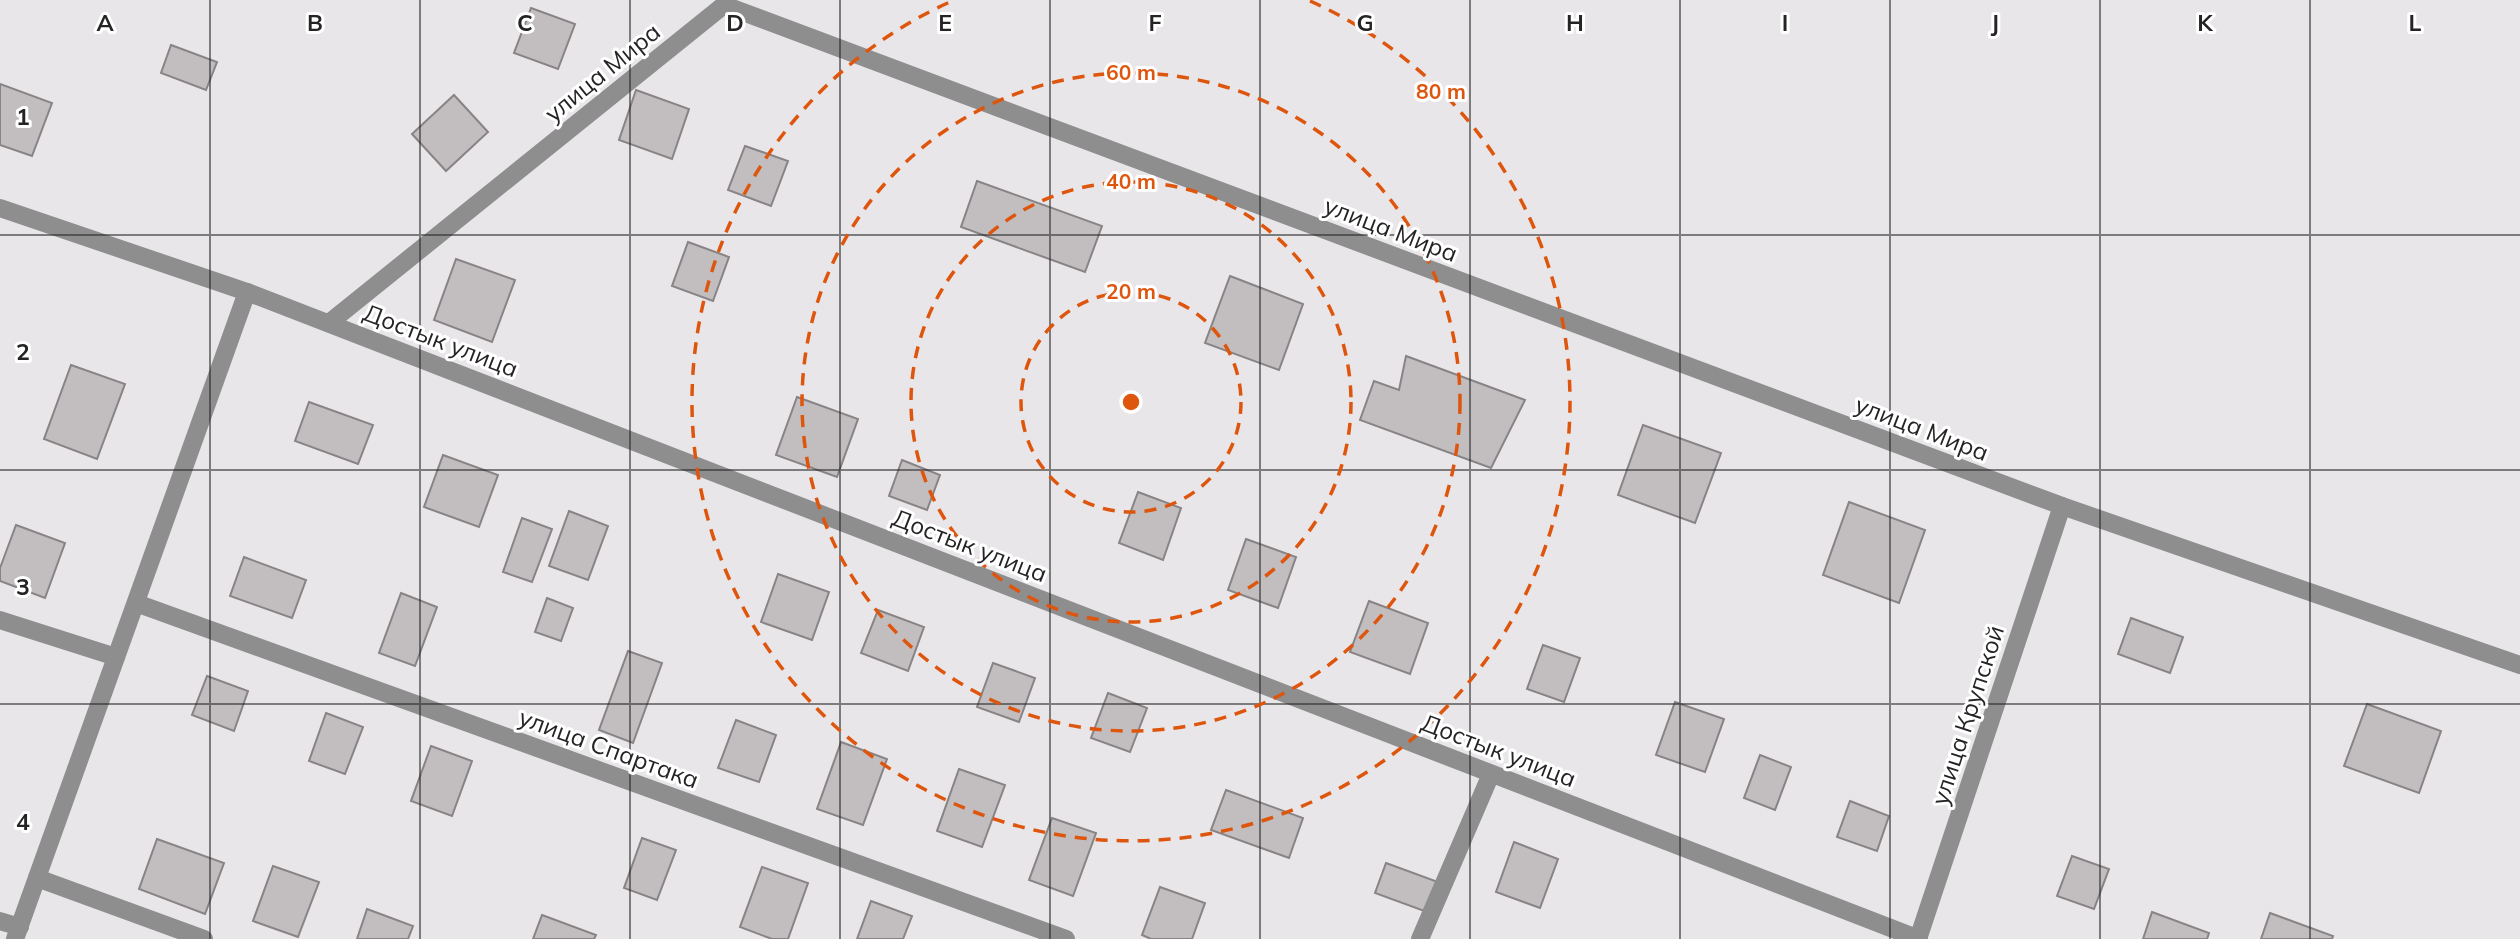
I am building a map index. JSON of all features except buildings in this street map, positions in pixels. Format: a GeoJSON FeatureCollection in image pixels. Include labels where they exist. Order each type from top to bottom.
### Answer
{"type":"FeatureCollection","features":[{"type":"Feature","properties":{"kind":"street","name":"улица Мира"},"geometry":{"type":"LineString","coordinates":[[329,323],[723,5],[2062,506],[2520,665]]}},
{"type":"Feature","properties":{"kind":"street","name":"Достык улица"},"geometry":{"type":"LineString","coordinates":[[0,208],[247,292],[329,323],[1918,939]]}},
{"type":"Feature","properties":{"kind":"street"},"geometry":{"type":"LineString","coordinates":[[0,920],[17,933],[247,292]]}},
{"type":"Feature","properties":{"kind":"street","name":"улица Крупской"},"geometry":{"type":"LineString","coordinates":[[1918,939],[2062,506]]}},
{"type":"Feature","properties":{"kind":"street","name":"улица Спартака"},"geometry":{"type":"LineString","coordinates":[[136,603],[1066,939]]}},
{"type":"Feature","properties":{"kind":"street"},"geometry":{"type":"LineString","coordinates":[[0,620],[116,657]]}},
{"type":"Feature","properties":{"kind":"street"},"geometry":{"type":"LineString","coordinates":[[1420,939],[1492,774]]}},
{"type":"Feature","properties":{"kind":"street"},"geometry":{"type":"LineString","coordinates":[[37,878],[204,939]]}}]}
